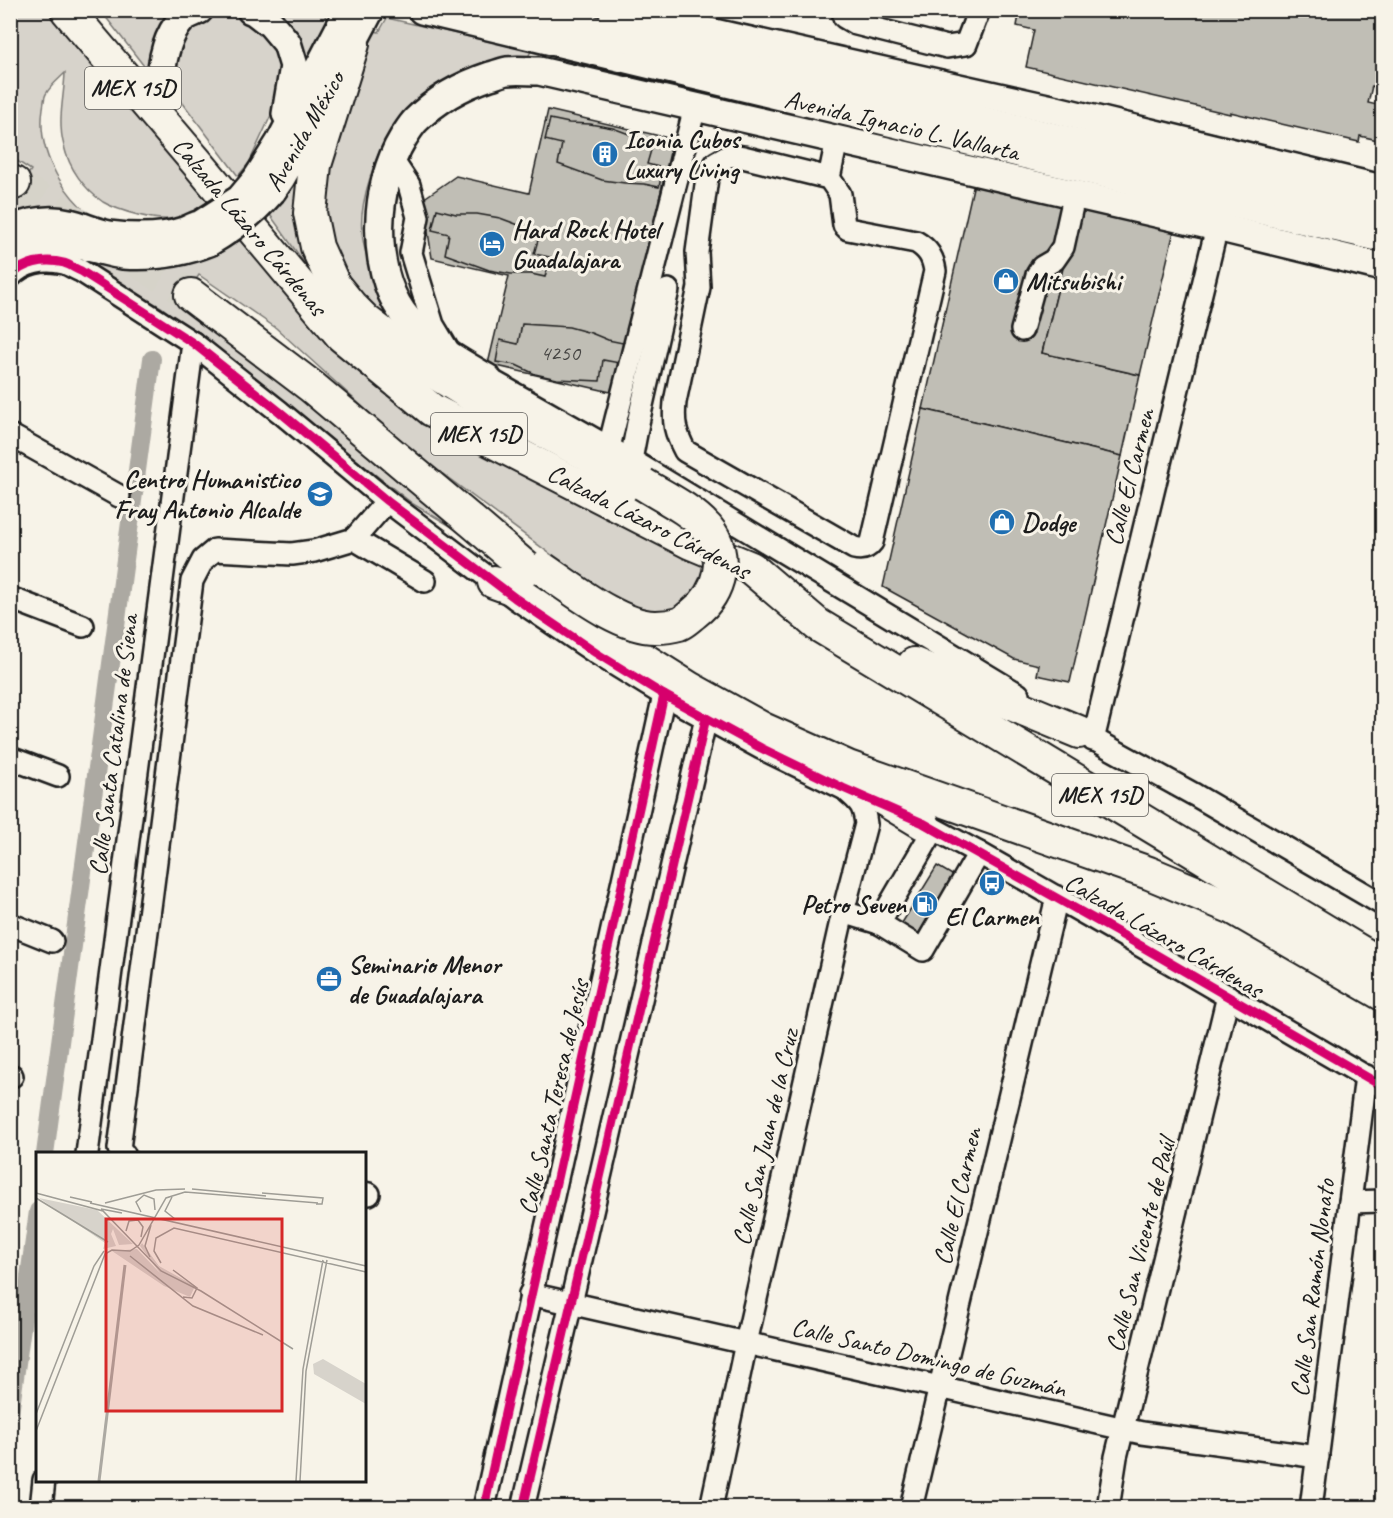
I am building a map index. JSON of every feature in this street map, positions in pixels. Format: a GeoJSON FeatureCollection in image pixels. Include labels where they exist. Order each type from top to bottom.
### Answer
{"type":"FeatureCollection","features":[{"type":"Feature","properties":{"kind":"highway","name":"Calzada Lázaro Cárdenas"},"geometry":{"type":"LineString","coordinates":[[67,10],[342,336],[432,410],[691,543],[751,568],[818,625],[1383,965]]}},
{"type":"Feature","properties":{"kind":"highway"},"geometry":{"type":"LineString","coordinates":[[90,10],[161,97],[200,166]]}},
{"type":"Feature","properties":{"kind":"highway"},"geometry":{"type":"LineString","coordinates":[[355,24],[315,165],[310,213],[318,247],[334,285],[366,321],[429,369],[474,396],[530,424],[637,472]]}},
{"type":"Feature","properties":{"kind":"highway","name":"Calzada Lázaro Cárdenas"},"geometry":{"type":"LineString","coordinates":[[191,295],[312,387],[602,633],[690,688],[763,729],[848,767],[1149,873],[1233,908],[1383,994]]}},
{"type":"Feature","properties":{"kind":"highway"},"geometry":{"type":"LineString","coordinates":[[366,321],[438,360],[487,378]]}},
{"type":"Feature","properties":{"kind":"highway"},"geometry":{"type":"LineString","coordinates":[[475,524],[605,611],[631,622],[655,627],[681,623],[700,609],[709,598],[718,580],[721,560],[717,544],[707,528],[637,472],[526,401]]}},
{"type":"Feature","properties":{"kind":"highway"},"geometry":{"type":"LineString","coordinates":[[494,582],[533,596],[567,603]]}},
{"type":"Feature","properties":{"kind":"highway"},"geometry":{"type":"LineString","coordinates":[[818,625],[1086,736]]}},
{"type":"Feature","properties":{"kind":"highway"},"geometry":{"type":"LineString","coordinates":[[763,729],[929,826]]}},
{"type":"Feature","properties":{"kind":"main road"},"geometry":{"type":"LineString","coordinates":[[161,97],[160,76],[167,42],[183,18],[199,10]]}},
{"type":"Feature","properties":{"kind":"main road"},"geometry":{"type":"LineString","coordinates":[[251,10],[271,24],[286,43],[294,66],[280,142]]}},
{"type":"Feature","properties":{"kind":"main road","name":"Avenida Ignacio L. Vallarta"},"geometry":{"type":"LineString","coordinates":[[422,10],[1290,218],[1383,238]]}},
{"type":"Feature","properties":{"kind":"main road","name":"Avenida Ignacio L. Vallarta"},"geometry":{"type":"LineString","coordinates":[[508,10],[1383,213]]}},
{"type":"Feature","properties":{"kind":"main road","name":"Avenida Ignacio L. Vallarta"},"geometry":{"type":"LineString","coordinates":[[612,10],[1052,109],[1383,189]]}},
{"type":"Feature","properties":{"kind":"main road","name":"Avenida México"},"geometry":{"type":"LineString","coordinates":[[264,186],[280,142],[355,24]]}},
{"type":"Feature","properties":{"kind":"main road","name":"Avenida México"},"geometry":{"type":"LineString","coordinates":[[10,254],[20,246],[52,241],[120,255],[190,250],[240,199],[281,178],[355,24]]}},
{"type":"Feature","properties":{"kind":"main road","name":"Avenida Ignacio L. Vallarta"},"geometry":{"type":"LineString","coordinates":[[487,378],[421,335],[401,311],[388,285],[380,254],[380,217],[386,182],[396,151],[414,120],[443,98],[472,82],[505,71],[539,71],[1383,267]]}},
{"type":"Feature","properties":{"kind":"main road"},"geometry":{"type":"LineString","coordinates":[[1052,109],[1233,178]]}},
{"type":"Feature","properties":{"kind":"main road"},"geometry":{"type":"LineString","coordinates":[[983,174],[1168,189]]}},
{"type":"Feature","properties":{"kind":"main road"},"geometry":{"type":"LineString","coordinates":[[1290,218],[1325,254]]}},
{"type":"Feature","properties":{"kind":"main road","name":"Avenida México"},"geometry":{"type":"LineString","coordinates":[[10,230],[25,224],[47,220],[68,223],[107,234],[140,237],[161,236],[183,231],[205,233]]}},
{"type":"Feature","properties":{"kind":"street"},"geometry":{"type":"LineString","coordinates":[[846,10],[844,17],[856,24],[947,47],[966,44],[979,10]]}},
{"type":"Feature","properties":{"kind":"street"},"geometry":{"type":"LineString","coordinates":[[609,447],[695,107]]}},
{"type":"Feature","properties":{"kind":"street"},"geometry":{"type":"LineString","coordinates":[[829,178],[730,155],[716,163],[707,178],[697,252],[699,287],[675,402],[674,418],[677,437],[685,451],[861,550],[869,547],[872,542],[935,271],[930,253],[916,242],[848,229],[844,225],[840,194],[829,178],[837,140]]}},
{"type":"Feature","properties":{"kind":"street"},"geometry":{"type":"LineString","coordinates":[[393,161],[409,185],[418,216],[411,253],[432,326],[454,358]]}},
{"type":"Feature","properties":{"kind":"street"},"geometry":{"type":"LineString","coordinates":[[1022,330],[1036,275],[1042,267],[1054,260],[1063,247],[1072,206],[1078,196]]}},
{"type":"Feature","properties":{"kind":"street","name":"Calle El Carmen"},"geometry":{"type":"LineString","coordinates":[[1086,736],[1217,227]]}},
{"type":"Feature","properties":{"kind":"street","name":"Calzada Lázaro Cárdenas"},"geometry":{"type":"LineString","coordinates":[[10,277],[15,271],[34,262],[64,263],[81,271],[193,343],[387,501],[494,582],[596,653],[664,695],[761,748],[929,826],[979,853],[1375,1081]]}},
{"type":"Feature","properties":{"kind":"street"},"geometry":{"type":"LineString","coordinates":[[637,472],[668,290]]}},
{"type":"Feature","properties":{"kind":"street","name":"Calle Santa Catalina de Siena"},"geometry":{"type":"LineString","coordinates":[[87,1152],[193,343]]}},
{"type":"Feature","properties":{"kind":"street"},"geometry":{"type":"LineString","coordinates":[[487,378],[609,447],[637,472],[1086,736],[1195,795],[1383,904]]}},
{"type":"Feature","properties":{"kind":"street"},"geometry":{"type":"LineString","coordinates":[[10,435],[119,496]]}},
{"type":"Feature","properties":{"kind":"street"},"geometry":{"type":"LineString","coordinates":[[122,1152],[119,1149],[192,581],[203,560],[215,549],[292,554],[315,551],[354,539],[387,501]]}},
{"type":"Feature","properties":{"kind":"street"},"geometry":{"type":"LineString","coordinates":[[354,539],[425,581]]}},
{"type":"Feature","properties":{"kind":"street"},"geometry":{"type":"LineString","coordinates":[[10,598],[83,626]]}},
{"type":"Feature","properties":{"kind":"street","name":"Calle Santa Teresa de Jesús"},"geometry":{"type":"LineString","coordinates":[[484,1508],[664,695]]}},
{"type":"Feature","properties":{"kind":"street"},"geometry":{"type":"LineString","coordinates":[[523,1508],[706,718]]}},
{"type":"Feature","properties":{"kind":"street"},"geometry":{"type":"LineString","coordinates":[[10,758],[58,776]]}},
{"type":"Feature","properties":{"kind":"street","name":"Calle San Juan de la Cruz"},"geometry":{"type":"LineString","coordinates":[[711,1508],[843,912],[866,824],[864,810],[859,801],[843,788]]}},
{"type":"Feature","properties":{"kind":"street"},"geometry":{"type":"LineString","coordinates":[[879,923],[929,826]]}},
{"type":"Feature","properties":{"kind":"street"},"geometry":{"type":"LineString","coordinates":[[843,912],[879,923],[922,950],[979,853]]}},
{"type":"Feature","properties":{"kind":"street","name":"Calle El Carmen"},"geometry":{"type":"LineString","coordinates":[[911,1508],[1057,897]]}},
{"type":"Feature","properties":{"kind":"street"},"geometry":{"type":"LineString","coordinates":[[10,924],[52,941]]}},
{"type":"Feature","properties":{"kind":"street","name":"Calle San Vicente de Paúl"},"geometry":{"type":"LineString","coordinates":[[1108,1508],[1116,1457],[1228,996]]}},
{"type":"Feature","properties":{"kind":"street","name":"Calle San Ramón Nonato"},"geometry":{"type":"LineString","coordinates":[[1311,1508],[1350,1202],[1375,1081]]}},
{"type":"Feature","properties":{"kind":"street"},"geometry":{"type":"LineString","coordinates":[[1350,1202],[1383,1201]]}},
{"type":"Feature","properties":{"kind":"street","name":"Calle Santo Domingo de Guzmán"},"geometry":{"type":"LineString","coordinates":[[531,1294],[1142,1433],[1318,1457]]}},
{"type":"Feature","properties":{"kind":"street"},"geometry":{"type":"LineString","coordinates":[[40,1508],[44,1482]]}},
{"type":"Feature","properties":{"kind":"shaded area"},"geometry":{"type":"Polygon","coordinates":[[[51,10],[212,200],[188,215],[164,219],[125,211],[96,197],[74,170],[64,146],[61,119],[65,73],[45,95],[43,136],[46,150],[57,175],[73,199],[83,209],[81,213],[46,208],[11,215],[10,198],[13,199],[31,170],[11,157],[11,11],[51,10]]]}},
{"type":"Feature","properties":{"kind":"shaded area"},"geometry":{"type":"Polygon","coordinates":[[[101,11],[177,11],[151,75],[101,11]]]}},
{"type":"Feature","properties":{"kind":"shaded area"},"geometry":{"type":"Polygon","coordinates":[[[212,11],[240,13],[272,38],[280,63],[272,113],[249,163],[238,176],[170,86],[173,40],[212,11]]]}},
{"type":"Feature","properties":{"kind":"shaded area"},"geometry":{"type":"Polygon","coordinates":[[[268,11],[328,11],[325,17],[328,19],[301,68],[268,11]]]}},
{"type":"Feature","properties":{"kind":"shaded area"},"geometry":{"type":"Polygon","coordinates":[[[387,18],[531,51],[528,57],[500,60],[473,68],[433,88],[401,117],[388,135],[378,155],[363,205],[363,239],[380,295],[385,306],[406,335],[346,286],[320,215],[323,166],[368,29],[379,32],[387,18]]]}},
{"type":"Feature","properties":{"kind":"shaded area"},"geometry":{"type":"Polygon","coordinates":[[[305,152],[299,206],[303,236],[321,276],[347,307],[423,370],[476,403],[640,486],[689,517],[704,531],[711,549],[711,563],[708,579],[701,594],[686,607],[648,616],[627,611],[408,448],[276,328],[199,275],[180,303],[260,358],[459,531],[413,504],[161,307],[52,249],[62,247],[95,261],[126,268],[160,268],[198,260],[242,239],[336,348],[426,422],[691,560],[701,536],[431,394],[351,328],[268,212],[285,193],[305,152]]]}},
{"type":"Feature","properties":{"kind":"building"},"geometry":{"type":"Polygon","coordinates":[[[1020,10],[1382,11],[1382,89],[1372,86],[1368,103],[1382,106],[1382,141],[1360,136],[1359,142],[1026,67],[1034,30],[1017,26],[1020,10]]]}},
{"type":"Feature","properties":{"kind":"building"},"geometry":{"type":"Polygon","coordinates":[[[548,110],[673,139],[615,393],[488,364],[509,276],[432,258],[423,199],[456,176],[529,193],[548,110]]]}},
{"type":"Feature","properties":{"kind":"building","name":"Iconia Cubos Luxury Living"},"geometry":{"type":"Polygon","coordinates":[[[550,119],[613,128],[653,143],[647,164],[663,168],[659,187],[602,180],[558,164],[562,144],[545,140],[550,119]]]}},
{"type":"Feature","properties":{"kind":"building","name":"Mitsubishi"},"geometry":{"type":"Polygon","coordinates":[[[974,183],[1078,208],[1042,353],[1140,375],[1122,456],[923,409],[974,183]]]}},
{"type":"Feature","properties":{"kind":"building"},"geometry":{"type":"Polygon","coordinates":[[[1078,208],[1174,231],[1140,375],[1042,353],[1078,208]]]}},
{"type":"Feature","properties":{"kind":"building","name":"Hard Rock Hotel Guadalajara"},"geometry":{"type":"Polygon","coordinates":[[[437,209],[456,214],[477,214],[500,218],[540,233],[534,254],[550,257],[545,277],[489,270],[445,254],[449,234],[432,230],[437,209]]]}},
{"type":"Feature","properties":{"kind":"building"},"geometry":{"type":"Polygon","coordinates":[[[522,324],[569,327],[623,343],[619,363],[603,360],[600,381],[557,379],[535,374],[516,365],[496,362],[500,340],[518,344],[522,324]]]}},
{"type":"Feature","properties":{"kind":"building","name":"Dodge"},"geometry":{"type":"Polygon","coordinates":[[[923,409],[1122,456],[1070,682],[1037,675],[1039,665],[1014,659],[883,587],[923,409]]]}},
{"type":"Feature","properties":{"kind":"building","name":"Petro Seven"},"geometry":{"type":"Polygon","coordinates":[[[937,866],[954,876],[914,941],[897,931],[937,866]]]}},
{"type":"Feature","properties":{"kind":"waterway"},"geometry":{"type":"LineString","coordinates":[[45,1152],[152,359]]}},
{"type":"Feature","properties":{"kind":"waterway"},"geometry":{"type":"LineString","coordinates":[[10,1414],[36,1226]]}},
{"type":"Feature","properties":{"kind":"tunnel"},"geometry":{"type":"LineString","coordinates":[[14,183],[191,295]]}},
{"type":"Feature","properties":{"kind":"cycle path"},"geometry":{"type":"LineString","coordinates":[[10,277],[21,268],[42,261],[64,263],[81,271],[193,343],[387,501],[515,598],[596,653],[664,695],[761,748],[843,788],[923,823],[1117,932],[1382,1086]]}},
{"type":"Feature","properties":{"kind":"cycle path"},"geometry":{"type":"LineString","coordinates":[[484,1508],[664,695]]}},
{"type":"Feature","properties":{"kind":"cycle path"},"geometry":{"type":"LineString","coordinates":[[523,1508],[706,718]]}},
{"type":"Feature","properties":{"kind":"place","name":"Iconia Cubos Luxury Living"},"geometry":{"type":"Point","coordinates":[605,154]}},
{"type":"Feature","properties":{"kind":"place","name":"Hard Rock Hotel Guadalajara"},"geometry":{"type":"Point","coordinates":[492,244]}},
{"type":"Feature","properties":{"kind":"place","name":"Mitsubishi"},"geometry":{"type":"Point","coordinates":[1006,281]}},
{"type":"Feature","properties":{"kind":"place","name":"Centro Humanistico Fray Antonio Alcalde"},"geometry":{"type":"Point","coordinates":[320,494]}},
{"type":"Feature","properties":{"kind":"place","name":"Dodge"},"geometry":{"type":"Point","coordinates":[1002,522]}},
{"type":"Feature","properties":{"kind":"place","name":"El Carmen"},"geometry":{"type":"Point","coordinates":[992,883]}},
{"type":"Feature","properties":{"kind":"place","name":"Petro Seven"},"geometry":{"type":"Point","coordinates":[925,904]}},
{"type":"Feature","properties":{"kind":"place","name":"Seminario Menor de Guadalajara"},"geometry":{"type":"Point","coordinates":[329,979]}}]}
